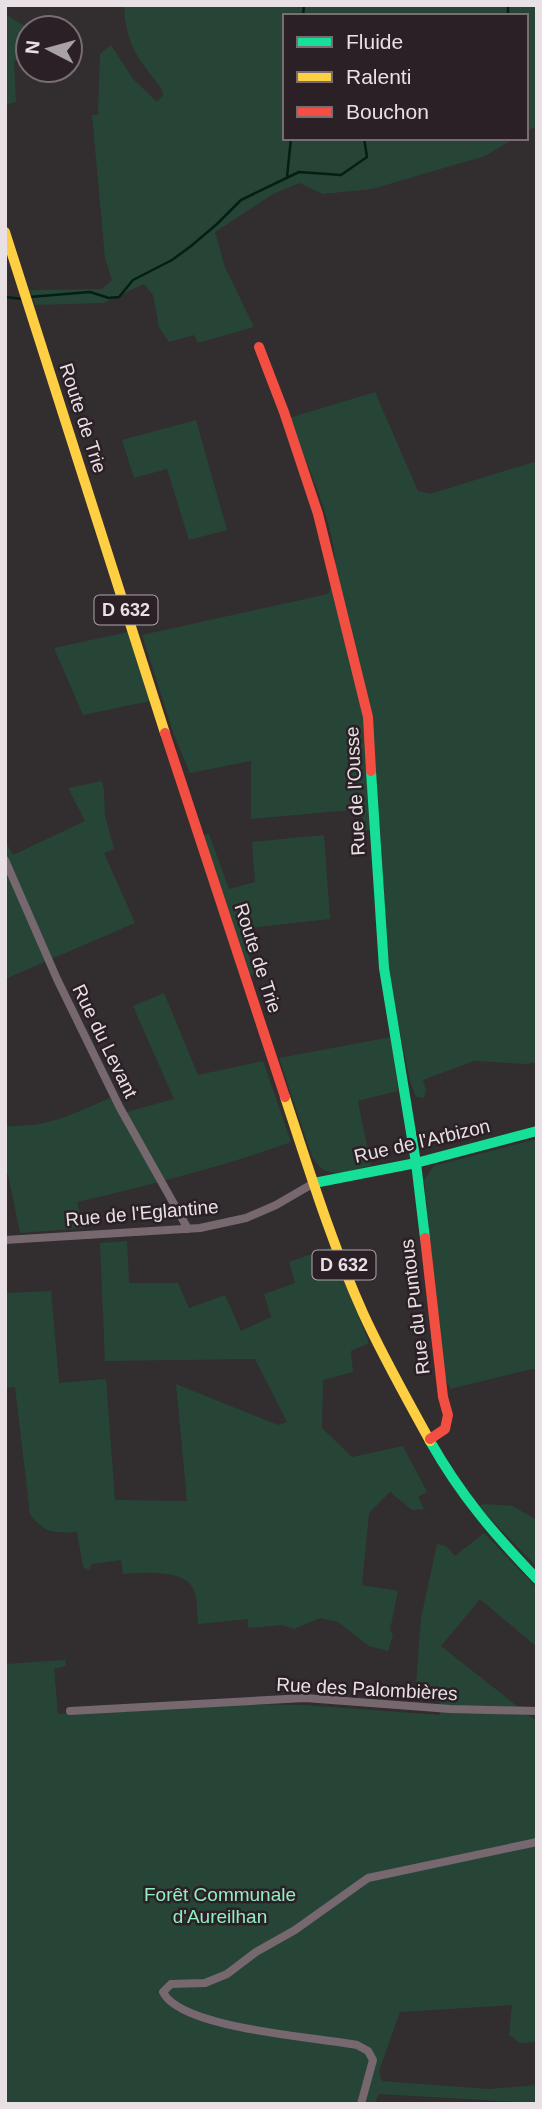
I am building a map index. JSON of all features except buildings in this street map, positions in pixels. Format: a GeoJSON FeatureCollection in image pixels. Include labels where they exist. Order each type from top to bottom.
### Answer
{"type":"FeatureCollection","features":[{"type":"Feature","properties":{"kind":"main road","name":"Route de Trie"},"geometry":{"type":"LineString","coordinates":[[5,232],[174,760],[314,1183],[363,1313],[399,1386],[448,1472],[471,1506],[537,1579]]}},
{"type":"Feature","properties":{"kind":"main road","name":"Rue de l'Ousse"},"geometry":{"type":"LineString","coordinates":[[259,347],[318,514],[368,717],[384,968],[416,1163]]}},
{"type":"Feature","properties":{"kind":"main road","name":"Rue de l'Arbizon"},"geometry":{"type":"LineString","coordinates":[[314,1183],[416,1163],[537,1132]]}},
{"type":"Feature","properties":{"kind":"main road","name":"Rue du Puntous"},"geometry":{"type":"LineString","coordinates":[[416,1163],[443,1397],[448,1415],[445,1429],[430,1439]]}},
{"type":"Feature","properties":{"kind":"street","name":"Rue du Levant"},"geometry":{"type":"LineString","coordinates":[[5,860],[57,979],[115,1097],[188,1229]]}},
{"type":"Feature","properties":{"kind":"street","name":"Rue de l'Eglantine"},"geometry":{"type":"LineString","coordinates":[[5,1240],[188,1229],[246,1218],[276,1205],[314,1183]]}},
{"type":"Feature","properties":{"kind":"street","name":"Rue des Palombières"},"geometry":{"type":"LineString","coordinates":[[70,1711],[305,1698],[450,1709],[537,1711]]}},
{"type":"Feature","properties":{"kind":"street"},"geometry":{"type":"LineString","coordinates":[[361,2104],[373,2060],[368,2051],[357,2045],[234,2027],[186,2012],[165,1997],[165,1987],[171,1984],[205,1983],[227,1974],[368,1878],[537,1842]]}},
{"type":"Feature","properties":{"kind":"green space"},"geometry":{"type":"Polygon","coordinates":[[[124,5],[537,5],[537,126],[528,131],[528,14],[283,14],[283,140],[512,140],[485,156],[372,189],[323,194],[299,183],[273,194],[215,232],[225,267],[254,327],[198,343],[194,335],[169,342],[159,327],[153,295],[144,284],[103,303],[35,305],[30,290],[102,289],[112,280],[105,258],[92,115],[98,115],[100,54],[111,45],[133,79],[157,102],[163,95],[162,89],[135,51],[125,19],[124,5]]]}},
{"type":"Feature","properties":{"kind":"green space"},"geometry":{"type":"Polygon","coordinates":[[[5,14],[14,19],[16,102],[5,105],[5,14]]]}},
{"type":"Feature","properties":{"kind":"green space"},"geometry":{"type":"Polygon","coordinates":[[[375,392],[418,491],[430,494],[537,461],[537,1062],[527,1064],[474,1061],[423,1080],[426,1090],[424,1098],[416,1097],[410,1081],[390,983],[379,957],[375,915],[385,915],[380,828],[364,831],[362,809],[251,819],[251,761],[190,773],[174,735],[142,635],[328,594],[335,567],[330,529],[289,418],[375,392]]]}},
{"type":"Feature","properties":{"kind":"green space"},"geometry":{"type":"Polygon","coordinates":[[[196,420],[227,530],[189,540],[167,469],[134,478],[122,440],[196,420]]]}},
{"type":"Feature","properties":{"kind":"green space"},"geometry":{"type":"Polygon","coordinates":[[[128,632],[150,701],[83,715],[54,648],[128,632]]]}},
{"type":"Feature","properties":{"kind":"green space"},"geometry":{"type":"Polygon","coordinates":[[[102,781],[105,816],[114,849],[104,853],[135,923],[5,979],[5,840],[13,855],[85,821],[68,788],[102,781]]]}},
{"type":"Feature","properties":{"kind":"green space"},"geometry":{"type":"Polygon","coordinates":[[[209,834],[229,889],[255,882],[252,842],[324,835],[330,919],[240,929],[255,974],[250,975],[203,835],[209,834]]]}},
{"type":"Feature","properties":{"kind":"green space"},"geometry":{"type":"Polygon","coordinates":[[[164,993],[198,1075],[263,1061],[291,1142],[185,1175],[77,1202],[84,1228],[20,1233],[8,1174],[5,1174],[5,1126],[47,1122],[110,1098],[119,1114],[174,1099],[133,1006],[164,993]]]}},
{"type":"Feature","properties":{"kind":"green space"},"geometry":{"type":"Polygon","coordinates":[[[391,1037],[398,1091],[358,1101],[371,1166],[336,1173],[322,1169],[311,1154],[279,1058],[391,1037]]]}},
{"type":"Feature","properties":{"kind":"green space"},"geometry":{"type":"Polygon","coordinates":[[[537,1139],[537,1370],[531,1369],[450,1389],[444,1374],[424,1180],[434,1166],[537,1139]]]}},
{"type":"Feature","properties":{"kind":"green space"},"geometry":{"type":"Polygon","coordinates":[[[127,1241],[129,1283],[178,1283],[189,1308],[225,1295],[241,1331],[271,1317],[264,1294],[295,1283],[289,1262],[332,1247],[369,1343],[351,1351],[353,1372],[323,1380],[322,1428],[352,1457],[403,1446],[427,1492],[418,1497],[424,1509],[412,1510],[390,1492],[369,1513],[362,1585],[398,1591],[390,1630],[393,1635],[388,1651],[369,1646],[338,1622],[320,1618],[294,1629],[282,1625],[248,1628],[248,1619],[198,1624],[197,1603],[190,1584],[173,1575],[123,1574],[121,1560],[92,1564],[89,1570],[83,1567],[77,1532],[50,1531],[30,1514],[15,1387],[5,1388],[5,1293],[51,1291],[59,1383],[106,1379],[115,1500],[187,1501],[176,1384],[278,1425],[287,1422],[255,1359],[105,1361],[100,1243],[127,1241]]]}},
{"type":"Feature","properties":{"kind":"green space"},"geometry":{"type":"Polygon","coordinates":[[[482,1504],[512,1506],[537,1520],[537,1567],[480,1508],[482,1504]]]}},
{"type":"Feature","properties":{"kind":"green space","name":"Forêt Communale d'Aureilhan"},"geometry":{"type":"Polygon","coordinates":[[[484,1533],[537,1588],[537,1647],[480,1599],[441,1646],[532,1718],[537,1719],[537,2042],[520,2043],[509,2035],[512,2005],[400,2012],[379,2071],[382,2081],[489,2089],[537,2085],[537,2103],[379,2094],[374,2104],[5,2104],[5,1664],[65,1660],[66,1666],[54,1669],[58,1714],[237,1704],[304,1705],[440,1715],[439,1688],[416,1683],[421,1618],[437,1544],[446,1546],[455,1556],[484,1533]]]}},
{"type":"Feature","properties":{"kind":"waterway"},"geometry":{"type":"LineString","coordinates":[[303,14],[304,5]]}},
{"type":"Feature","properties":{"kind":"waterway"},"geometry":{"type":"LineString","coordinates":[[508,5],[508,14]]}},
{"type":"Feature","properties":{"kind":"waterway"},"geometry":{"type":"LineString","coordinates":[[287,177],[291,140]]}},
{"type":"Feature","properties":{"kind":"waterway"},"geometry":{"type":"LineString","coordinates":[[29,297],[90,292],[109,298],[119,297],[133,280],[172,260],[191,246],[241,200],[299,172],[341,175],[367,157],[364,140]]}},
{"type":"Feature","properties":{"kind":"waterway"},"geometry":{"type":"LineString","coordinates":[[5,297],[23,299]]}},
{"type":"Feature","properties":{"kind":"traffic: fast"},"geometry":{"type":"LineString","coordinates":[[371,771],[384,968],[416,1163],[425,1238]]}},
{"type":"Feature","properties":{"kind":"traffic: fast"},"geometry":{"type":"LineString","coordinates":[[314,1183],[416,1163],[537,1131]]}},
{"type":"Feature","properties":{"kind":"traffic: fast"},"geometry":{"type":"LineString","coordinates":[[430,1441],[479,1514],[537,1579]]}},
{"type":"Feature","properties":{"kind":"traffic: slow"},"geometry":{"type":"LineString","coordinates":[[5,232],[165,733]]}},
{"type":"Feature","properties":{"kind":"traffic: slow"},"geometry":{"type":"LineString","coordinates":[[285,1097],[321,1206],[352,1287],[379,1346],[430,1441]]}},
{"type":"Feature","properties":{"kind":"traffic: jam"},"geometry":{"type":"LineString","coordinates":[[259,347],[318,514],[368,717],[371,771]]}},
{"type":"Feature","properties":{"kind":"traffic: jam"},"geometry":{"type":"LineString","coordinates":[[165,733],[285,1097]]}},
{"type":"Feature","properties":{"kind":"traffic: jam"},"geometry":{"type":"LineString","coordinates":[[425,1238],[443,1397],[448,1415],[445,1429],[430,1439]]}}]}
